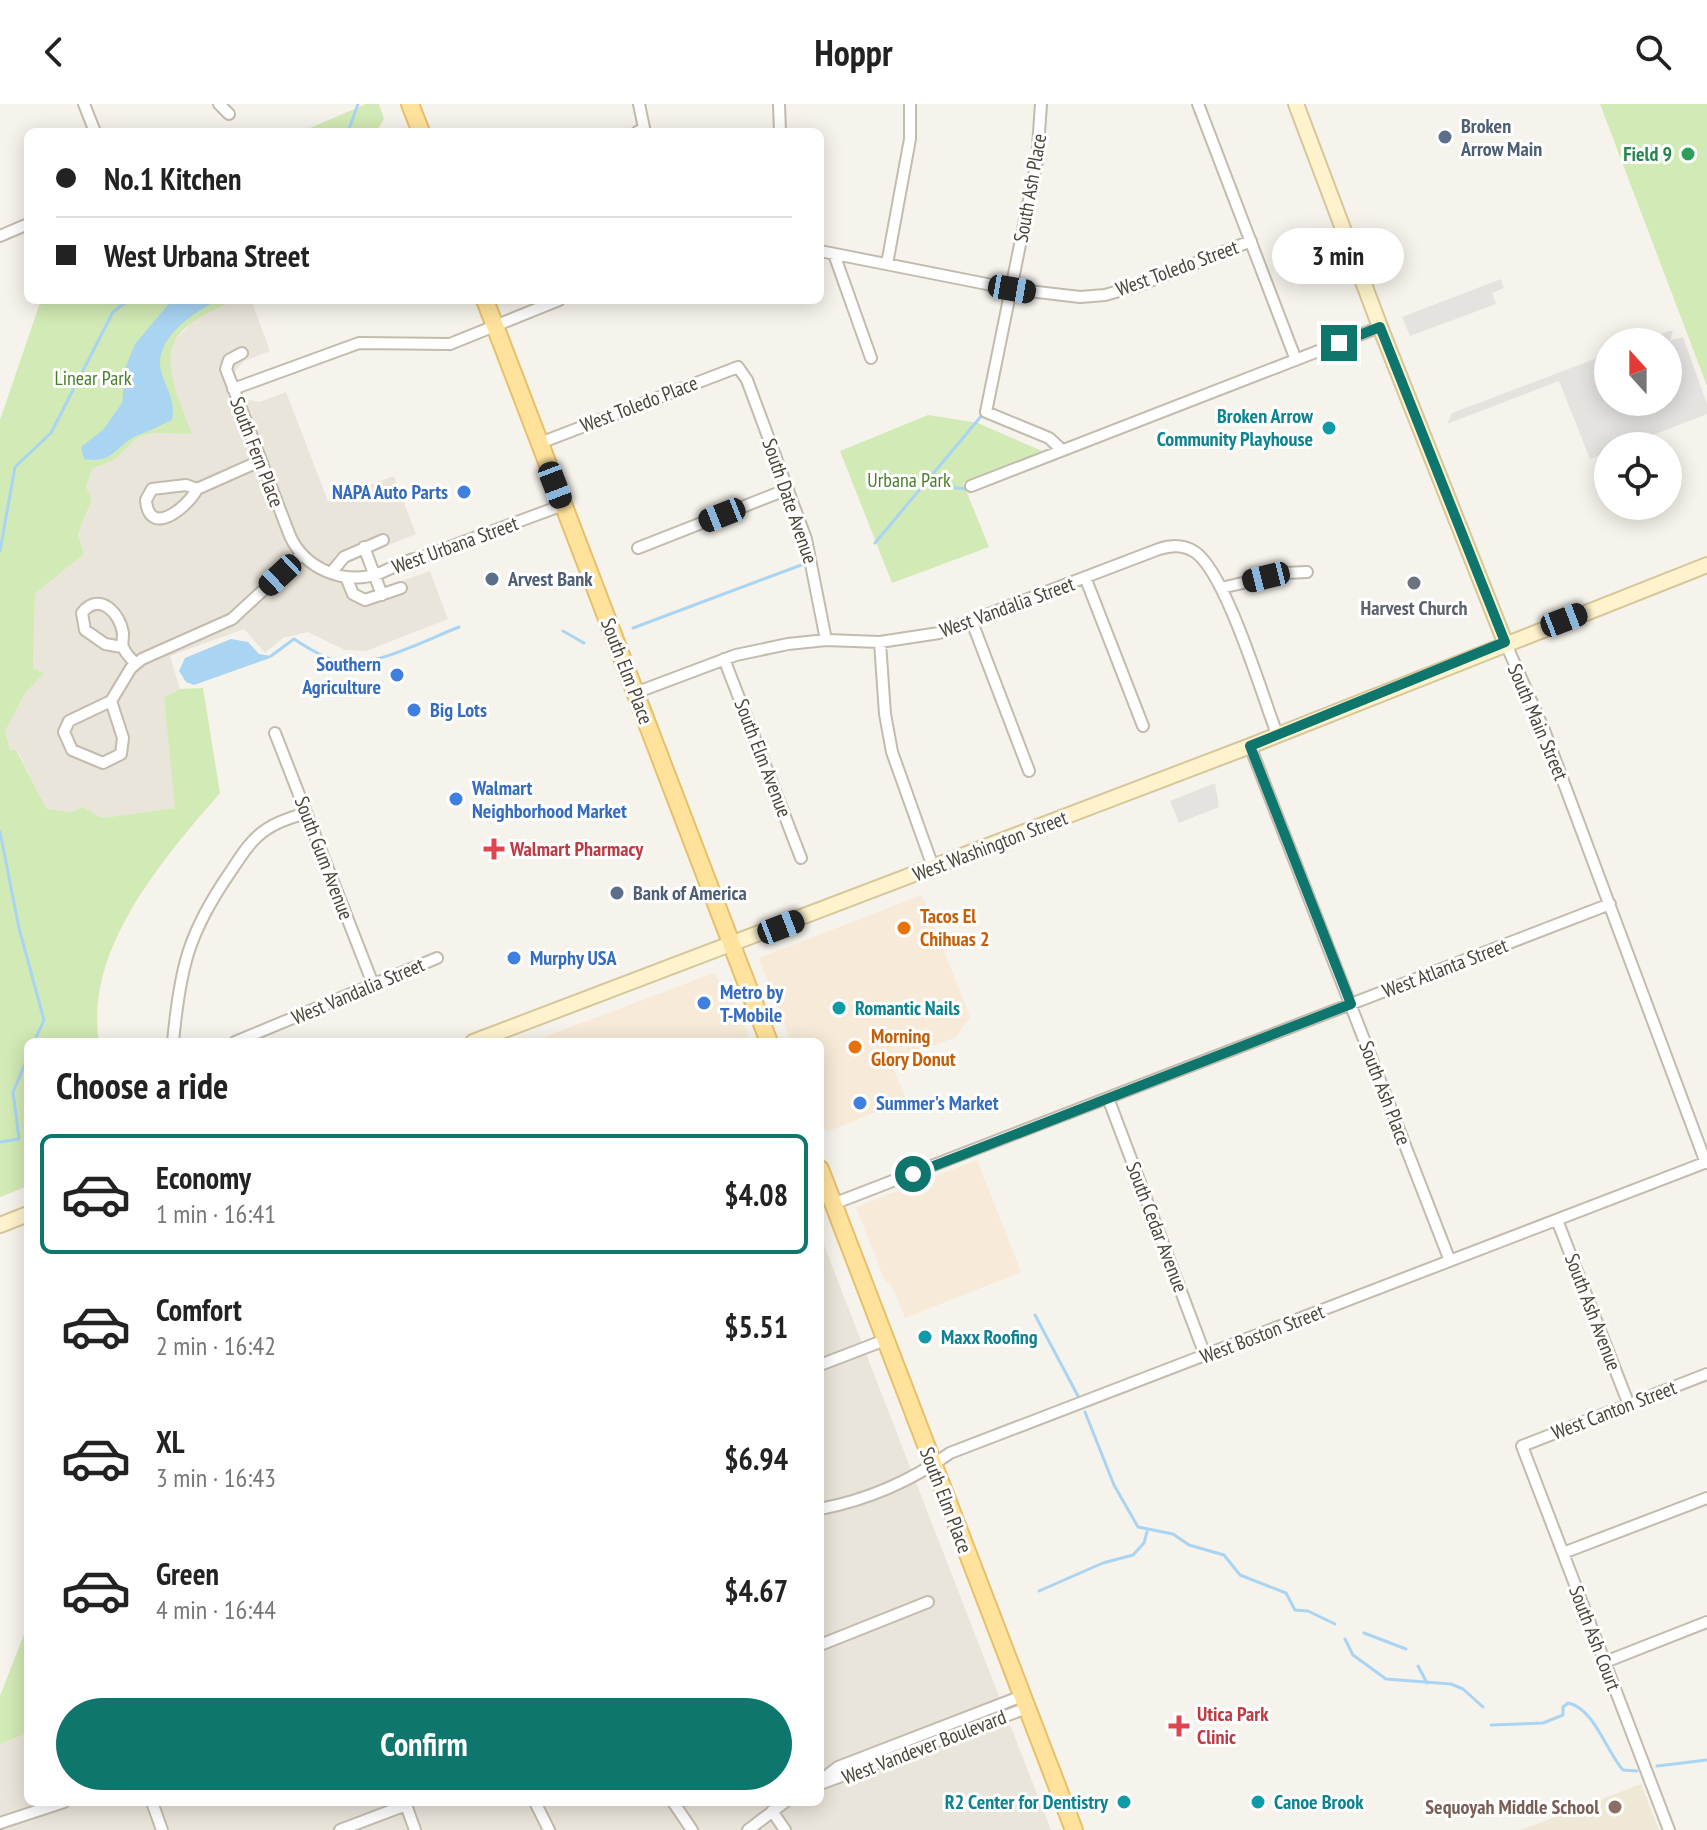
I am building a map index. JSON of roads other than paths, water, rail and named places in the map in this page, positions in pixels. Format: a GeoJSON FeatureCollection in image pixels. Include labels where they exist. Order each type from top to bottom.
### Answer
{"type":"FeatureCollection","features":[{"type":"Feature","properties":{"kind":"main road"},"geometry":{"type":"LineString","coordinates":[[410,104],[419,128]]}},
{"type":"Feature","properties":{"kind":"main road","name":"South Main Street"},"geometry":{"type":"LineString","coordinates":[[1296,104],[1380,327],[1505,642]]}},
{"type":"Feature","properties":{"kind":"main road","name":"South Elm Place"},"geometry":{"type":"LineString","coordinates":[[487,304],[767,1038]]}},
{"type":"Feature","properties":{"kind":"main road","name":"West Washington Street"},"geometry":{"type":"LineString","coordinates":[[484,1038],[1250,746],[1505,642],[1707,565]]}},
{"type":"Feature","properties":{"kind":"main road","name":"South Elm Place"},"geometry":{"type":"LineString","coordinates":[[824,1180],[1074,1830]]}},
{"type":"Feature","properties":{"kind":"main road"},"geometry":{"type":"LineString","coordinates":[[0,1225],[24,1216]]}},
{"type":"Feature","properties":{"kind":"street"},"geometry":{"type":"LineString","coordinates":[[84,104],[93,128]]}},
{"type":"Feature","properties":{"kind":"street"},"geometry":{"type":"LineString","coordinates":[[219,104],[229,114]]}},
{"type":"Feature","properties":{"kind":"street"},"geometry":{"type":"LineString","coordinates":[[639,104],[641,128]]}},
{"type":"Feature","properties":{"kind":"street"},"geometry":{"type":"LineString","coordinates":[[779,104],[780,128]]}},
{"type":"Feature","properties":{"kind":"street"},"geometry":{"type":"LineString","coordinates":[[887,264],[910,139],[910,104]]}},
{"type":"Feature","properties":{"kind":"street","name":"South Ash Place"},"geometry":{"type":"LineString","coordinates":[[1041,104],[1037,161],[986,412],[1049,438],[1062,450]]}},
{"type":"Feature","properties":{"kind":"street"},"geometry":{"type":"LineString","coordinates":[[1198,104],[1296,360]]}},
{"type":"Feature","properties":{"kind":"street"},"geometry":{"type":"LineString","coordinates":[[0,236],[24,226]]}},
{"type":"Feature","properties":{"kind":"street","name":"West Toledo Street"},"geometry":{"type":"LineString","coordinates":[[824,252],[1067,297],[1105,295],[1251,241]]}},
{"type":"Feature","properties":{"kind":"street"},"geometry":{"type":"LineString","coordinates":[[834,254],[871,358]]}},
{"type":"Feature","properties":{"kind":"street"},"geometry":{"type":"LineString","coordinates":[[233,389],[359,343],[434,347],[460,341],[549,304]]}},
{"type":"Feature","properties":{"kind":"street"},"geometry":{"type":"LineString","coordinates":[[971,486],[1380,327]]}},
{"type":"Feature","properties":{"kind":"street","name":"South Fern Place"},"geometry":{"type":"LineString","coordinates":[[242,353],[226,364],[233,389],[290,536],[301,555]]}},
{"type":"Feature","properties":{"kind":"street","name":"West Toledo Place"},"geometry":{"type":"LineString","coordinates":[[540,443],[738,367]]}},
{"type":"Feature","properties":{"kind":"street","name":"South Date Avenue"},"geometry":{"type":"LineString","coordinates":[[738,367],[747,380],[814,565],[826,640]]}},
{"type":"Feature","properties":{"kind":"street"},"geometry":{"type":"LineString","coordinates":[[197,489],[186,485],[152,489],[146,500],[148,511],[154,517],[167,518],[191,502],[197,489],[260,461]]}},
{"type":"Feature","properties":{"kind":"street"},"geometry":{"type":"LineString","coordinates":[[638,548],[788,489]]}},
{"type":"Feature","properties":{"kind":"street","name":"West Urbana Street"},"geometry":{"type":"LineString","coordinates":[[301,555],[331,573],[346,577],[373,574],[400,561],[420,558],[563,505]]}},
{"type":"Feature","properties":{"kind":"street","name":"West Urbana Street"},"geometry":{"type":"LineString","coordinates":[[331,573],[344,557],[383,540]]}},
{"type":"Feature","properties":{"kind":"street","name":"West Vandalia Street"},"geometry":{"type":"LineString","coordinates":[[635,693],[724,659],[788,644],[826,640],[880,642],[920,637],[972,622],[1167,546],[1189,549],[1203,559],[1221,588]]}},
{"type":"Feature","properties":{"kind":"street"},"geometry":{"type":"LineString","coordinates":[[364,547],[382,595]]}},
{"type":"Feature","properties":{"kind":"street"},"geometry":{"type":"LineString","coordinates":[[111,701],[123,738],[121,754],[103,763],[72,750],[64,732],[69,721],[111,701],[135,663],[223,626],[301,555]]}},
{"type":"Feature","properties":{"kind":"street"},"geometry":{"type":"LineString","coordinates":[[1277,734],[1221,588],[1285,573],[1307,572]]}},
{"type":"Feature","properties":{"kind":"street","name":"West Urbana Street"},"geometry":{"type":"LineString","coordinates":[[346,577],[351,591],[361,599],[401,588]]}},
{"type":"Feature","properties":{"kind":"street"},"geometry":{"type":"LineString","coordinates":[[1085,577],[1143,726]]}},
{"type":"Feature","properties":{"kind":"street"},"geometry":{"type":"LineString","coordinates":[[122,647],[123,631],[111,609],[96,603],[84,610],[82,622],[87,632],[105,644],[122,647],[135,663]]}},
{"type":"Feature","properties":{"kind":"street"},"geometry":{"type":"LineString","coordinates":[[972,622],[1029,771]]}},
{"type":"Feature","properties":{"kind":"street"},"geometry":{"type":"LineString","coordinates":[[880,642],[885,714],[892,752],[933,867]]}},
{"type":"Feature","properties":{"kind":"street","name":"South Main Street"},"geometry":{"type":"LineString","coordinates":[[1505,642],[1544,730],[1707,1163]]}},
{"type":"Feature","properties":{"kind":"street","name":"South Elm Avenue"},"geometry":{"type":"LineString","coordinates":[[724,659],[801,858]]}},
{"type":"Feature","properties":{"kind":"street","name":"South Gum Avenue"},"geometry":{"type":"LineString","coordinates":[[275,733],[373,984]]}},
{"type":"Feature","properties":{"kind":"street","name":"South Ash Place"},"geometry":{"type":"LineString","coordinates":[[1250,746],[1450,1261]]}},
{"type":"Feature","properties":{"kind":"street"},"geometry":{"type":"LineString","coordinates":[[173,1038],[181,971],[197,924],[210,901],[253,841],[267,829],[306,813]]}},
{"type":"Feature","properties":{"kind":"street","name":"West Atlanta Street"},"geometry":{"type":"LineString","coordinates":[[833,1204],[1610,904]]}},
{"type":"Feature","properties":{"kind":"street","name":"West Vandalia Street"},"geometry":{"type":"LineString","coordinates":[[245,1038],[437,958]]}},
{"type":"Feature","properties":{"kind":"street","name":"South Cedar Avenue"},"geometry":{"type":"LineString","coordinates":[[1108,1098],[1205,1355]]}},
{"type":"Feature","properties":{"kind":"street","name":"West Boston Street"},"geometry":{"type":"LineString","coordinates":[[824,1508],[857,1500],[915,1477],[950,1453],[1707,1163]]}},
{"type":"Feature","properties":{"kind":"street","name":"South Ash Avenue"},"geometry":{"type":"LineString","coordinates":[[1557,1220],[1629,1405]]}},
{"type":"Feature","properties":{"kind":"street"},"geometry":{"type":"LineString","coordinates":[[824,1363],[885,1340]]}},
{"type":"Feature","properties":{"kind":"street","name":"West Canton Street"},"geometry":{"type":"LineString","coordinates":[[1522,1446],[1707,1374]]}},
{"type":"Feature","properties":{"kind":"street","name":"South Ash Court"},"geometry":{"type":"LineString","coordinates":[[1522,1446],[1669,1830]]}},
{"type":"Feature","properties":{"kind":"street"},"geometry":{"type":"LineString","coordinates":[[1563,1553],[1707,1498]]}},
{"type":"Feature","properties":{"kind":"street"},"geometry":{"type":"LineString","coordinates":[[824,1643],[928,1602]]}},
{"type":"Feature","properties":{"kind":"street"},"geometry":{"type":"LineString","coordinates":[[1605,1662],[1707,1622]]}},
{"type":"Feature","properties":{"kind":"street","name":"West Vandever Boulevard"},"geometry":{"type":"LineString","coordinates":[[824,1780],[1024,1702]]}},
{"type":"Feature","properties":{"kind":"street"},"geometry":{"type":"LineString","coordinates":[[0,1823],[52,1806]]}},
{"type":"Feature","properties":{"kind":"street"},"geometry":{"type":"LineString","coordinates":[[153,1806],[162,1830]]}},
{"type":"Feature","properties":{"kind":"street"},"geometry":{"type":"LineString","coordinates":[[340,1830],[403,1806]]}},
{"type":"Feature","properties":{"kind":"street"},"geometry":{"type":"LineString","coordinates":[[406,1806],[415,1830]]}},
{"type":"Feature","properties":{"kind":"street"},"geometry":{"type":"LineString","coordinates":[[537,1806],[549,1830]]}},
{"type":"Feature","properties":{"kind":"street"},"geometry":{"type":"LineString","coordinates":[[676,1806],[692,1830]]}},
{"type":"Feature","properties":{"kind":"street"},"geometry":{"type":"LineString","coordinates":[[748,1830],[779,1806]]}},
{"type":"Feature","properties":{"kind":"street"},"geometry":{"type":"LineString","coordinates":[[772,1811],[785,1830]]}},
{"type":"Feature","properties":{"kind":"water"},"geometry":{"type":"Polygon","coordinates":[[[169,304],[211,304],[187,319],[163,348],[161,371],[172,400],[172,420],[129,440],[108,457],[84,459],[81,447],[103,430],[122,403],[125,369],[135,344],[169,304]]]}},
{"type":"Feature","properties":{"kind":"water"},"geometry":{"type":"Polygon","coordinates":[[[231,639],[248,642],[259,654],[271,656],[194,685],[186,682],[179,671],[185,658],[231,639]]]}},
{"type":"Feature","properties":{"kind":"waterway"},"geometry":{"type":"LineString","coordinates":[[349,128],[358,104]]}},
{"type":"Feature","properties":{"kind":"waterway"},"geometry":{"type":"LineString","coordinates":[[0,551],[15,467],[51,433],[113,312],[124,304]]}},
{"type":"Feature","properties":{"kind":"waterway"},"geometry":{"type":"LineString","coordinates":[[875,543],[983,414]]}},
{"type":"Feature","properties":{"kind":"waterway"},"geometry":{"type":"LineString","coordinates":[[932,473],[956,488],[969,489]]}},
{"type":"Feature","properties":{"kind":"waterway"},"geometry":{"type":"LineString","coordinates":[[633,628],[804,564]]}},
{"type":"Feature","properties":{"kind":"waterway"},"geometry":{"type":"LineString","coordinates":[[271,656],[294,639],[339,662],[366,661],[399,652],[459,627]]}},
{"type":"Feature","properties":{"kind":"waterway"},"geometry":{"type":"LineString","coordinates":[[563,631],[584,643]]}},
{"type":"Feature","properties":{"kind":"waterway"},"geometry":{"type":"LineString","coordinates":[[0,832],[19,928],[44,1020],[36,1038]]}},
{"type":"Feature","properties":{"kind":"waterway"},"geometry":{"type":"LineString","coordinates":[[0,1142],[19,1139],[13,1092],[24,1066]]}},
{"type":"Feature","properties":{"kind":"waterway"},"geometry":{"type":"LineString","coordinates":[[1035,1315],[1078,1396]]}},
{"type":"Feature","properties":{"kind":"waterway"},"geometry":{"type":"LineString","coordinates":[[1085,1412],[1114,1485],[1138,1527],[1173,1534],[1189,1545],[1224,1555],[1240,1575],[1286,1593],[1295,1610],[1308,1611],[1335,1624]]}},
{"type":"Feature","properties":{"kind":"waterway"},"geometry":{"type":"LineString","coordinates":[[1039,1591],[1103,1563],[1133,1555],[1144,1543],[1147,1532]]}},
{"type":"Feature","properties":{"kind":"waterway"},"geometry":{"type":"LineString","coordinates":[[1364,1633],[1406,1649]]}},
{"type":"Feature","properties":{"kind":"waterway"},"geometry":{"type":"LineString","coordinates":[[1345,1639],[1353,1655],[1386,1679],[1451,1684],[1463,1689],[1483,1707]]}},
{"type":"Feature","properties":{"kind":"waterway"},"geometry":{"type":"LineString","coordinates":[[1418,1666],[1427,1683]]}},
{"type":"Feature","properties":{"kind":"waterway"},"geometry":{"type":"LineString","coordinates":[[1491,1725],[1543,1723],[1563,1715],[1563,1707],[1568,1703],[1592,1721],[1623,1770],[1637,1771]]}},
{"type":"Feature","properties":{"kind":"waterway"},"geometry":{"type":"LineString","coordinates":[[1657,1766],[1707,1760]]}},
{"type":"Feature","properties":{"kind":"place","name":"Broken Arrow Main"},"geometry":{"type":"Point","coordinates":[1445,137]}},
{"type":"Feature","properties":{"kind":"place","name":"Field 9"},"geometry":{"type":"Point","coordinates":[1688,154]}},
{"type":"Feature","properties":{"kind":"place","name":"Broken Arrow Community Playhouse"},"geometry":{"type":"Point","coordinates":[1329,428]}},
{"type":"Feature","properties":{"kind":"place","name":"NAPA Auto Parts"},"geometry":{"type":"Point","coordinates":[464,492]}},
{"type":"Feature","properties":{"kind":"place","name":"Arvest Bank"},"geometry":{"type":"Point","coordinates":[492,579]}},
{"type":"Feature","properties":{"kind":"place","name":"Harvest Church"},"geometry":{"type":"Point","coordinates":[1414,583]}},
{"type":"Feature","properties":{"kind":"place","name":"Southern Agriculture"},"geometry":{"type":"Point","coordinates":[397,675]}},
{"type":"Feature","properties":{"kind":"place","name":"Big Lots"},"geometry":{"type":"Point","coordinates":[414,710]}},
{"type":"Feature","properties":{"kind":"place","name":"Walmart Neighborhood Market"},"geometry":{"type":"Point","coordinates":[456,799]}},
{"type":"Feature","properties":{"kind":"place","name":"Walmart Pharmacy"},"geometry":{"type":"Point","coordinates":[494,849]}},
{"type":"Feature","properties":{"kind":"place","name":"Bank of America"},"geometry":{"type":"Point","coordinates":[617,893]}},
{"type":"Feature","properties":{"kind":"place","name":"Tacos El Chihuas 2"},"geometry":{"type":"Point","coordinates":[904,928]}},
{"type":"Feature","properties":{"kind":"place","name":"Murphy USA"},"geometry":{"type":"Point","coordinates":[514,958]}},
{"type":"Feature","properties":{"kind":"place","name":"Metro by T-Mobile"},"geometry":{"type":"Point","coordinates":[704,1003]}},
{"type":"Feature","properties":{"kind":"place","name":"Romantic Nails"},"geometry":{"type":"Point","coordinates":[839,1008]}},
{"type":"Feature","properties":{"kind":"place","name":"Morning Glory Donut"},"geometry":{"type":"Point","coordinates":[855,1047]}},
{"type":"Feature","properties":{"kind":"place","name":"Summer's Market"},"geometry":{"type":"Point","coordinates":[860,1103]}},
{"type":"Feature","properties":{"kind":"place","name":"Maxx Roofing"},"geometry":{"type":"Point","coordinates":[925,1337]}},
{"type":"Feature","properties":{"kind":"place","name":"Utica Park Clinic"},"geometry":{"type":"Point","coordinates":[1179,1726]}},
{"type":"Feature","properties":{"kind":"place","name":"R2 Center for Dentistry"},"geometry":{"type":"Point","coordinates":[1124,1802]}},
{"type":"Feature","properties":{"kind":"place","name":"Canoe Brook"},"geometry":{"type":"Point","coordinates":[1258,1802]}},
{"type":"Feature","properties":{"kind":"place","name":"Sequoyah Middle School"},"geometry":{"type":"Point","coordinates":[1615,1807]}},
{"type":"Feature","properties":{"kind":"park label","name":"Linear Park"},"geometry":{"type":"Point","coordinates":[93,378]}},
{"type":"Feature","properties":{"kind":"park label","name":"Urbana Park"},"geometry":{"type":"Point","coordinates":[909,480]}}]}
